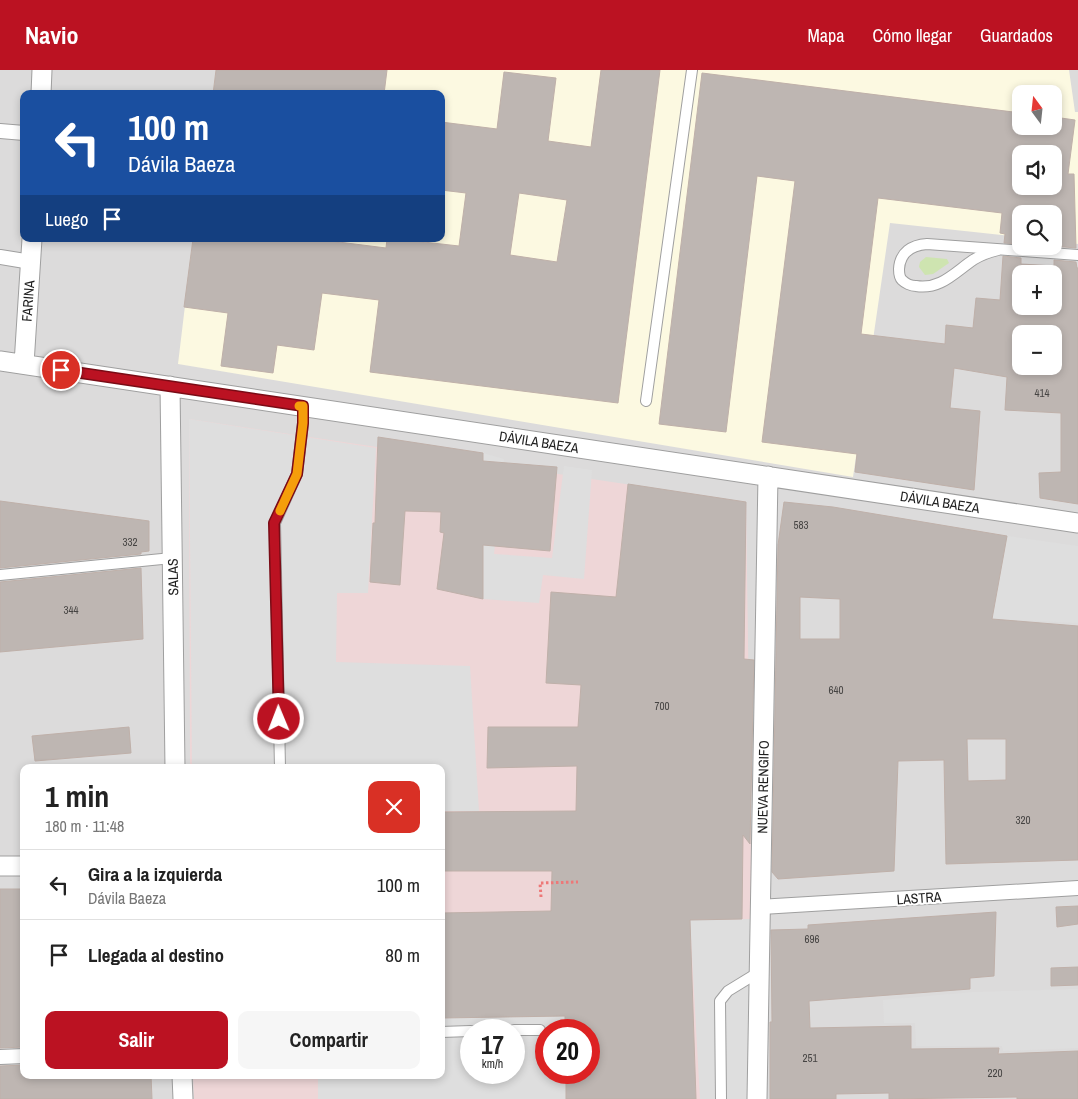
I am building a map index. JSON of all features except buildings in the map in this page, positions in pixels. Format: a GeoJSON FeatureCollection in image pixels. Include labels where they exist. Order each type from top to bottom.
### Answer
{"type":"FeatureCollection","features":[{"type":"Feature","properties":{"kind":"street"},"geometry":{"type":"LineString","coordinates":[[41,90],[42,70]]}},
{"type":"Feature","properties":{"kind":"street"},"geometry":{"type":"LineString","coordinates":[[0,130],[20,132]]}},
{"type":"Feature","properties":{"kind":"street","name":"FARINA"},"geometry":{"type":"LineString","coordinates":[[24,364],[32,242]]}},
{"type":"Feature","properties":{"kind":"street"},"geometry":{"type":"LineString","coordinates":[[0,257],[31,262]]}},
{"type":"Feature","properties":{"kind":"street","name":"DÁVILA BAEZA"},"geometry":{"type":"LineString","coordinates":[[0,361],[1078,522]]}},
{"type":"Feature","properties":{"kind":"street","name":"SALAS"},"geometry":{"type":"LineString","coordinates":[[170,386],[175,764]]}},
{"type":"Feature","properties":{"kind":"street","name":"NUEVA RENGIFO"},"geometry":{"type":"LineString","coordinates":[[757,1099],[768,476]]}},
{"type":"Feature","properties":{"kind":"street"},"geometry":{"type":"LineString","coordinates":[[0,866],[20,866]]}},
{"type":"Feature","properties":{"kind":"street","name":"LASTRA"},"geometry":{"type":"LineString","coordinates":[[760,907],[1078,888]]}},
{"type":"Feature","properties":{"kind":"street"},"geometry":{"type":"LineString","coordinates":[[0,1057],[20,1056]]}},
{"type":"Feature","properties":{"kind":"street"},"geometry":{"type":"LineString","coordinates":[[182,1079],[183,1099]]}},
{"type":"Feature","properties":{"kind":"lane"},"geometry":{"type":"LineString","coordinates":[[646,401],[692,70]]}},
{"type":"Feature","properties":{"kind":"lane"},"geometry":{"type":"LineString","coordinates":[[998,250],[985,253],[935,286],[925,288],[911,286],[902,280],[899,273],[900,263],[905,252],[917,245],[928,244],[1078,255]]}},
{"type":"Feature","properties":{"kind":"lane"},"geometry":{"type":"LineString","coordinates":[[280,764],[274,523],[297,474],[303,406]]}},
{"type":"Feature","properties":{"kind":"lane"},"geometry":{"type":"LineString","coordinates":[[0,575],[172,558]]}},
{"type":"Feature","properties":{"kind":"lane"},"geometry":{"type":"LineString","coordinates":[[721,1099],[720,1001],[728,991],[759,972]]}},
{"type":"Feature","properties":{"kind":"lane"},"geometry":{"type":"LineString","coordinates":[[445,1032],[460,1031]]}},
{"type":"Feature","properties":{"kind":"path"},"geometry":{"type":"LineString","coordinates":[[541,897],[540,883],[578,882]]}},
{"type":"Feature","properties":{"kind":"shaded area"},"geometry":{"type":"Polygon","coordinates":[[[0,70],[1078,70],[1078,1099],[0,1099],[0,70]]]}},
{"type":"Feature","properties":{"kind":"shaded area"},"geometry":{"type":"Polygon","coordinates":[[[216,70],[1069,70],[1075,112],[1078,112],[1078,244],[1062,242],[1062,205],[1012,205],[1012,236],[890,223],[853,477],[178,364],[193,242],[445,242],[445,90],[214,90],[216,70]]]}},
{"type":"Feature","properties":{"kind":"shaded area"},"geometry":{"type":"Polygon","coordinates":[[[189,419],[746,502],[752,919],[749,1099],[194,1099],[193,1079],[445,1079],[445,764],[190,764],[189,419]]]}},
{"type":"Feature","properties":{"kind":"shaded area"},"geometry":{"type":"Polygon","coordinates":[[[189,419],[376,448],[368,593],[337,593],[336,662],[470,666],[479,811],[445,811],[445,764],[192,764],[189,419]]]}},
{"type":"Feature","properties":{"kind":"shaded area"},"geometry":{"type":"Polygon","coordinates":[[[483,453],[504,459],[494,554],[552,558],[564,466],[592,470],[584,579],[543,575],[539,603],[483,599],[483,453]]]}},
{"type":"Feature","properties":{"kind":"shaded area"},"geometry":{"type":"Polygon","coordinates":[[[1007,536],[1078,546],[1078,623],[992,619],[1007,536]]]}},
{"type":"Feature","properties":{"kind":"shaded area"},"geometry":{"type":"Polygon","coordinates":[[[752,919],[752,1099],[700,1099],[690,920],[752,919]]]}},
{"type":"Feature","properties":{"kind":"shaded area"},"geometry":{"type":"Polygon","coordinates":[[[1078,989],[1078,1048],[1003,1051],[1002,1046],[916,1046],[915,1023],[884,1023],[883,1000],[973,992],[1078,989]]]}},
{"type":"Feature","properties":{"kind":"shaded area"},"geometry":{"type":"Polygon","coordinates":[[[565,1016],[565,1019],[535,1019],[535,1084],[566,1084],[566,1099],[318,1099],[318,1079],[445,1079],[445,1017],[565,1016]]]}},
{"type":"Feature","properties":{"kind":"green space"},"geometry":{"type":"Polygon","coordinates":[[[926,257],[947,259],[949,263],[933,274],[925,275],[919,267],[920,262],[926,257]]]}},
{"type":"Feature","properties":{"kind":"slow traffic"},"geometry":{"type":"LineString","coordinates":[[280,511],[297,474],[303,423],[303,406],[299,406]]}},
{"type":"Feature","properties":{"kind":"route"},"geometry":{"type":"LineString","coordinates":[[61,370],[303,406],[297,474],[274,523],[279,719]]}}]}
